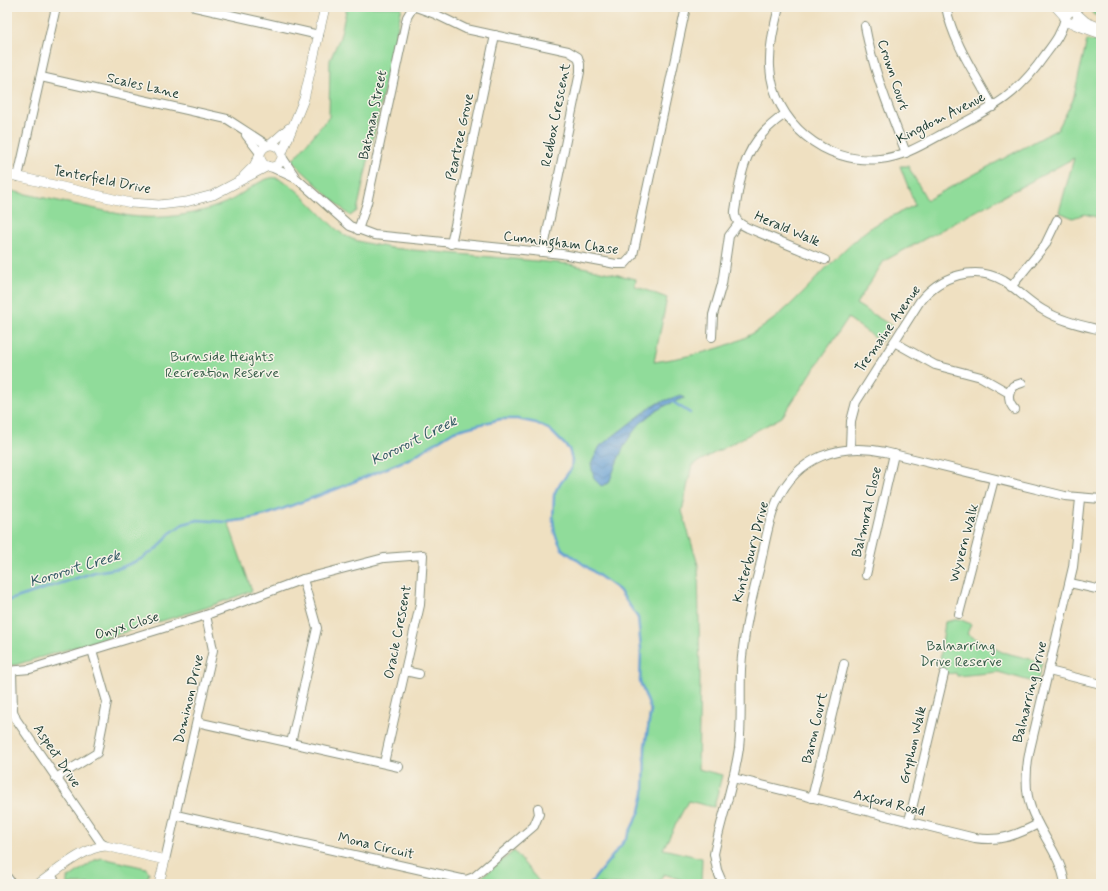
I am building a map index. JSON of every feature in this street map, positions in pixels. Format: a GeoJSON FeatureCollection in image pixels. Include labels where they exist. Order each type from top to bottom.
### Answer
{"type":"FeatureCollection","features":[{"type":"Feature","properties":{"kind":"street"},"geometry":{"type":"LineString","coordinates":[[18,177],[56,7]]}},
{"type":"Feature","properties":{"kind":"street"},"geometry":{"type":"LineString","coordinates":[[195,7],[319,35]]}},
{"type":"Feature","properties":{"kind":"street"},"geometry":{"type":"LineString","coordinates":[[292,126],[269,145],[260,155],[262,163],[269,166],[279,163],[292,126],[304,99],[325,7]]}},
{"type":"Feature","properties":{"kind":"street","name":"Redbox Crescent"},"geometry":{"type":"LineString","coordinates":[[414,7],[435,14],[459,27],[573,52],[580,60],[580,72],[543,252]]}},
{"type":"Feature","properties":{"kind":"street","name":"Batman Street"},"geometry":{"type":"LineString","coordinates":[[358,230],[367,203],[407,17],[414,7]]}},
{"type":"Feature","properties":{"kind":"street","name":"Cunningham Chase"},"geometry":{"type":"LineString","coordinates":[[282,155],[297,179],[339,218],[358,230],[393,238],[543,252],[576,256],[616,264],[625,264],[631,258],[686,7]]}},
{"type":"Feature","properties":{"kind":"street","name":"Kingdom Avenue"},"geometry":{"type":"LineString","coordinates":[[779,7],[770,48],[770,68],[775,91],[785,114],[794,126],[820,147],[840,155],[874,160],[906,153],[993,107],[1014,93],[1031,76],[1059,36],[1070,17]]}},
{"type":"Feature","properties":{"kind":"street"},"geometry":{"type":"LineString","coordinates":[[946,7],[948,18],[958,42],[993,107]]}},
{"type":"Feature","properties":{"kind":"street"},"geometry":{"type":"LineString","coordinates":[[1056,7],[1070,17],[1101,34]]}},
{"type":"Feature","properties":{"kind":"street"},"geometry":{"type":"LineString","coordinates":[[1070,17],[1101,28]]}},
{"type":"Feature","properties":{"kind":"street","name":"Crown Court"},"geometry":{"type":"LineString","coordinates":[[865,26],[870,55],[880,87],[906,153]]}},
{"type":"Feature","properties":{"kind":"street","name":"Peartree Grove"},"geometry":{"type":"LineString","coordinates":[[451,244],[495,35]]}},
{"type":"Feature","properties":{"kind":"street","name":"Scales Lane"},"geometry":{"type":"LineString","coordinates":[[40,77],[232,120],[260,155]]}},
{"type":"Feature","properties":{"kind":"street"},"geometry":{"type":"LineString","coordinates":[[712,337],[713,315],[722,284],[729,236],[739,223],[735,218],[734,211],[744,167],[750,149],[762,132],[785,114]]}},
{"type":"Feature","properties":{"kind":"street","name":"Scales Lane"},"geometry":{"type":"LineString","coordinates":[[238,126],[269,145]]}},
{"type":"Feature","properties":{"kind":"street"},"geometry":{"type":"LineString","coordinates":[[269,145],[278,147],[282,155]]}},
{"type":"Feature","properties":{"kind":"street","name":"Tenterfield Drive"},"geometry":{"type":"LineString","coordinates":[[237,183],[254,166],[260,155]]}},
{"type":"Feature","properties":{"kind":"street","name":"Cunningham Chase"},"geometry":{"type":"LineString","coordinates":[[269,166],[297,179]]}},
{"type":"Feature","properties":{"kind":"street","name":"Tenterfield Drive"},"geometry":{"type":"LineString","coordinates":[[7,174],[131,203],[159,205],[199,199],[237,183],[269,166]]}},
{"type":"Feature","properties":{"kind":"street"},"geometry":{"type":"LineString","coordinates":[[1011,287],[1045,245],[1057,220]]}},
{"type":"Feature","properties":{"kind":"street","name":"Herald Walk"},"geometry":{"type":"LineString","coordinates":[[739,223],[825,260]]}},
{"type":"Feature","properties":{"kind":"street","name":"Tremaine Avenue"},"geometry":{"type":"LineString","coordinates":[[850,448],[851,421],[856,402],[925,295],[946,279],[962,274],[980,273],[994,277],[1011,287],[1043,310],[1055,316],[1101,330]]}},
{"type":"Feature","properties":{"kind":"street"},"geometry":{"type":"LineString","coordinates":[[894,342],[935,365],[981,377],[1009,393]]}},
{"type":"Feature","properties":{"kind":"street"},"geometry":{"type":"LineString","coordinates":[[1016,410],[1010,402],[1009,393],[1013,386],[1022,383]]}},
{"type":"Feature","properties":{"kind":"street","name":"Kinterbury Drive"},"geometry":{"type":"LineString","coordinates":[[723,884],[717,870],[714,854],[733,778],[739,746],[741,670],[745,631],[774,510],[783,490],[800,469],[822,456],[850,448],[874,450],[1080,499],[1101,499]]}},
{"type":"Feature","properties":{"kind":"street","name":"Balmoral Close"},"geometry":{"type":"LineString","coordinates":[[866,575],[894,454]]}},
{"type":"Feature","properties":{"kind":"street","name":"Wyvern Walk"},"geometry":{"type":"LineString","coordinates":[[959,614],[994,479]]}},
{"type":"Feature","properties":{"kind":"street","name":"Balnarring Drive"},"geometry":{"type":"LineString","coordinates":[[1065,884],[1059,862],[1038,824],[1028,796],[1026,774],[1030,749],[1070,583],[1080,499]]}},
{"type":"Feature","properties":{"kind":"street"},"geometry":{"type":"LineString","coordinates":[[291,743],[317,628],[303,579],[324,575],[384,558],[423,555],[432,558]]}},
{"type":"Feature","properties":{"kind":"street","name":"Oracle Crescent"},"geometry":{"type":"LineString","coordinates":[[384,763],[420,605],[423,555]]}},
{"type":"Feature","properties":{"kind":"street","name":"Onyx Close"},"geometry":{"type":"LineString","coordinates":[[9,671],[30,669],[206,615],[303,579]]}},
{"type":"Feature","properties":{"kind":"street"},"geometry":{"type":"LineString","coordinates":[[1070,583],[1101,590]]}},
{"type":"Feature","properties":{"kind":"street","name":"Dominon Drive"},"geometry":{"type":"LineString","coordinates":[[165,860],[213,650],[206,615]]}},
{"type":"Feature","properties":{"kind":"street"},"geometry":{"type":"LineString","coordinates":[[56,778],[97,753],[107,702],[92,650]]}},
{"type":"Feature","properties":{"kind":"street","name":"Baron Court"},"geometry":{"type":"LineString","coordinates":[[812,798],[844,664]]}},
{"type":"Feature","properties":{"kind":"street","name":"Aspect Drive"},"geometry":{"type":"LineString","coordinates":[[9,671],[13,711],[16,719],[101,843],[106,846]]}},
{"type":"Feature","properties":{"kind":"street"},"geometry":{"type":"LineString","coordinates":[[405,671],[420,674]]}},
{"type":"Feature","properties":{"kind":"street"},"geometry":{"type":"LineString","coordinates":[[1049,671],[1101,684]]}},
{"type":"Feature","properties":{"kind":"street","name":"Gryphon Walk"},"geometry":{"type":"LineString","coordinates":[[909,821],[944,674]]}},
{"type":"Feature","properties":{"kind":"street"},"geometry":{"type":"LineString","coordinates":[[197,722],[399,767]]}},
{"type":"Feature","properties":{"kind":"street","name":"Axford Road"},"geometry":{"type":"LineString","coordinates":[[733,778],[986,840],[1015,836],[1038,824]]}},
{"type":"Feature","properties":{"kind":"street","name":"Mona Circuit"},"geometry":{"type":"LineString","coordinates":[[176,815],[466,880],[474,877],[534,826],[539,814],[538,808]]}},
{"type":"Feature","properties":{"kind":"street"},"geometry":{"type":"LineString","coordinates":[[38,884],[87,851],[106,846],[165,860],[160,884]]}},
{"type":"Feature","properties":{"kind":"street"},"geometry":{"type":"LineString","coordinates":[[51,875],[57,884]]}},
{"type":"Feature","properties":{"kind":"street"},"geometry":{"type":"LineString","coordinates":[[7,877],[12,884]]}},
{"type":"Feature","properties":{"kind":"green space"},"geometry":{"type":"Polygon","coordinates":[[[347,7],[402,7],[357,211],[350,216],[292,161],[329,117],[330,60],[340,37],[347,7]]]}},
{"type":"Feature","properties":{"kind":"green space"},"geometry":{"type":"Polygon","coordinates":[[[1089,7],[1101,7],[1101,18],[1093,14],[1089,7]]]}},
{"type":"Feature","properties":{"kind":"green space","name":"Burnside Heights Recreation Reserve"},"geometry":{"type":"Polygon","coordinates":[[[1087,40],[1101,42],[1101,218],[1084,214],[1073,218],[1059,212],[1074,158],[884,261],[856,304],[892,326],[881,342],[848,318],[782,417],[692,465],[682,511],[698,565],[700,678],[698,769],[722,775],[714,807],[688,801],[663,849],[702,858],[701,884],[695,884],[664,874],[657,884],[590,884],[626,839],[640,811],[644,793],[645,746],[650,710],[640,682],[641,649],[638,618],[619,590],[562,549],[555,534],[553,520],[554,495],[557,488],[571,469],[572,460],[569,449],[561,440],[550,430],[536,423],[517,419],[501,419],[454,431],[411,458],[334,490],[266,515],[228,522],[252,591],[205,608],[15,665],[7,665],[7,190],[129,216],[157,217],[177,216],[211,208],[230,201],[266,179],[276,178],[292,186],[341,233],[358,241],[391,248],[569,264],[636,279],[635,286],[667,298],[654,362],[696,354],[738,341],[751,335],[776,317],[789,306],[848,246],[867,230],[915,205],[900,166],[908,166],[927,200],[1058,129],[1073,100],[1087,40]]]}},
{"type":"Feature","properties":{"kind":"green space","name":"Balnarring Drive Reserve"},"geometry":{"type":"Polygon","coordinates":[[[959,619],[971,624],[967,634],[1002,652],[1042,662],[1037,683],[998,672],[957,676],[956,673],[951,674],[941,671],[939,669],[945,622],[959,619]]]}},
{"type":"Feature","properties":{"kind":"green space"},"geometry":{"type":"Polygon","coordinates":[[[514,851],[541,884],[473,884],[514,851]]]}},
{"type":"Feature","properties":{"kind":"green space"},"geometry":{"type":"Polygon","coordinates":[[[102,858],[146,868],[149,873],[146,884],[67,884],[67,879],[95,860],[102,858]]]}},
{"type":"Feature","properties":{"kind":"water"},"geometry":{"type":"Polygon","coordinates":[[[681,395],[685,398],[655,411],[635,430],[621,453],[609,483],[601,486],[594,479],[591,464],[600,446],[655,404],[681,395]]]}},
{"type":"Feature","properties":{"kind":"waterway"},"geometry":{"type":"LineString","coordinates":[[673,402],[690,413]]}},
{"type":"Feature","properties":{"kind":"waterway","name":"Kororoit Creek"},"geometry":{"type":"LineString","coordinates":[[7,601],[95,572],[120,568],[141,559],[159,547],[169,534],[183,524],[198,520],[227,522],[244,520],[266,515],[334,490],[411,458],[454,431],[501,419],[517,419],[536,423],[550,430],[569,449],[572,460],[571,469],[557,488],[554,495],[553,520],[555,534],[562,549],[619,590],[638,618],[641,649],[640,682],[651,710],[645,746],[644,793],[640,811],[626,839],[590,884]]}}]}
